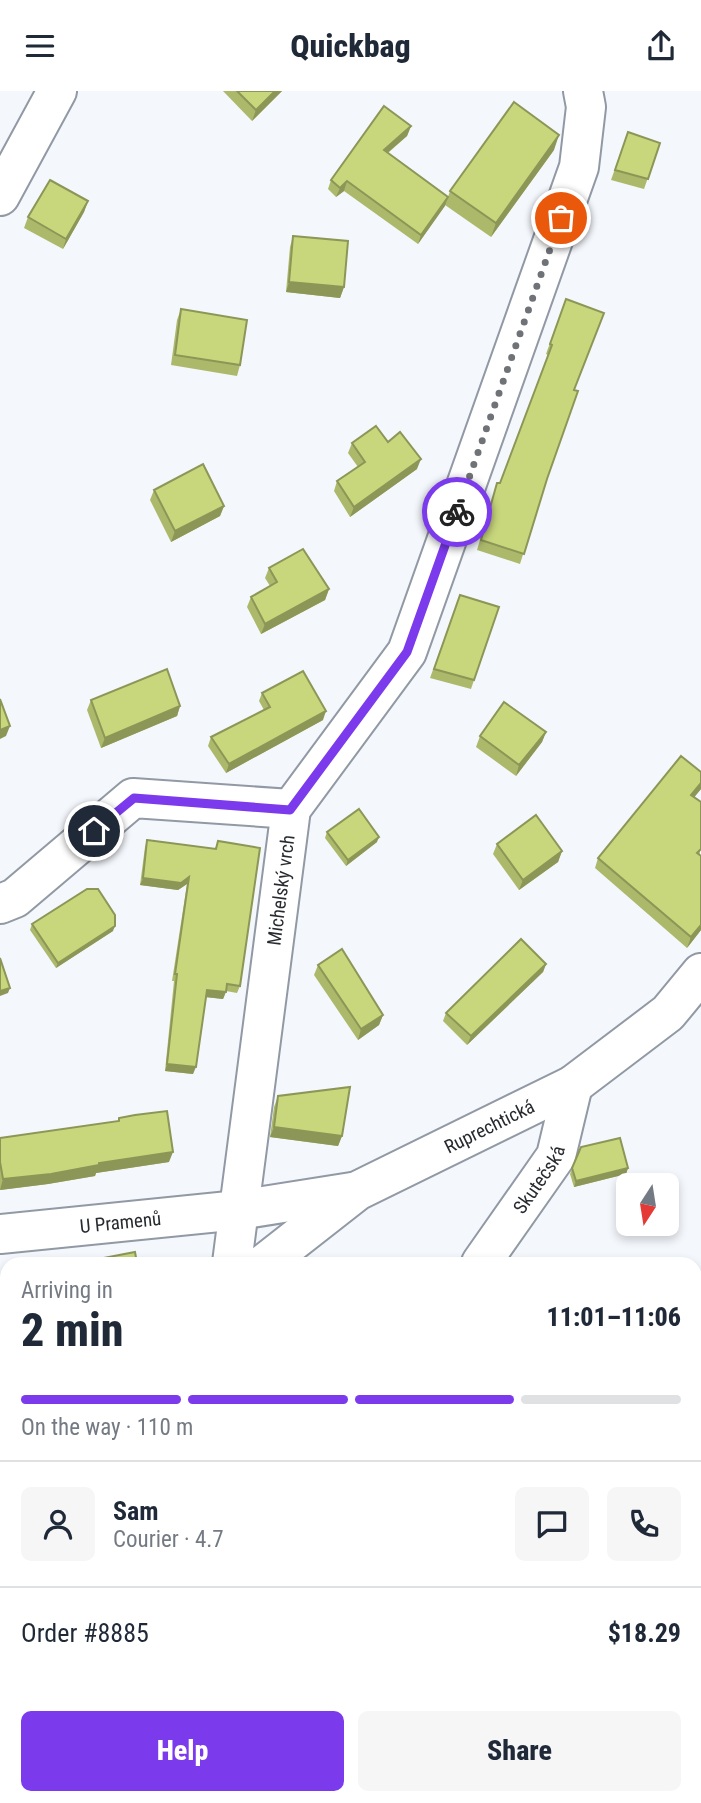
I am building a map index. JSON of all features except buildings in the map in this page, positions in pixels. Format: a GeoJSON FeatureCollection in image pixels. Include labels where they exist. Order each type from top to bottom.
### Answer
{"type":"FeatureCollection","features":[{"type":"Feature","properties":{"kind":"street"},"geometry":{"type":"LineString","coordinates":[[0,196],[57,91]]}},
{"type":"Feature","properties":{"kind":"street","name":"Michelský vrch"},"geometry":{"type":"LineString","coordinates":[[233,1257],[290,810],[407,652],[579,167],[586,107],[583,91]]}},
{"type":"Feature","properties":{"kind":"street"},"geometry":{"type":"LineString","coordinates":[[0,904],[15,898],[134,798],[290,810]]}},
{"type":"Feature","properties":{"kind":"street","name":"Ruprechtická"},"geometry":{"type":"LineString","coordinates":[[273,1257],[357,1191],[573,1085],[667,1013],[701,973]]}},
{"type":"Feature","properties":{"kind":"street","name":"Skutečská"},"geometry":{"type":"LineString","coordinates":[[485,1257],[556,1156],[573,1085]]}},
{"type":"Feature","properties":{"kind":"street"},"geometry":{"type":"LineString","coordinates":[[239,1210],[357,1191]]}},
{"type":"Feature","properties":{"kind":"street","name":"U Pramenů"},"geometry":{"type":"LineString","coordinates":[[0,1234],[239,1210]]}},
{"type":"Feature","properties":{"kind":"way so far"},"geometry":{"type":"LineString","coordinates":[[457,512],[561,218]]}},
{"type":"Feature","properties":{"kind":"route"},"geometry":{"type":"LineString","coordinates":[[94,831],[134,798],[290,810],[407,652],[457,512]]}}]}
